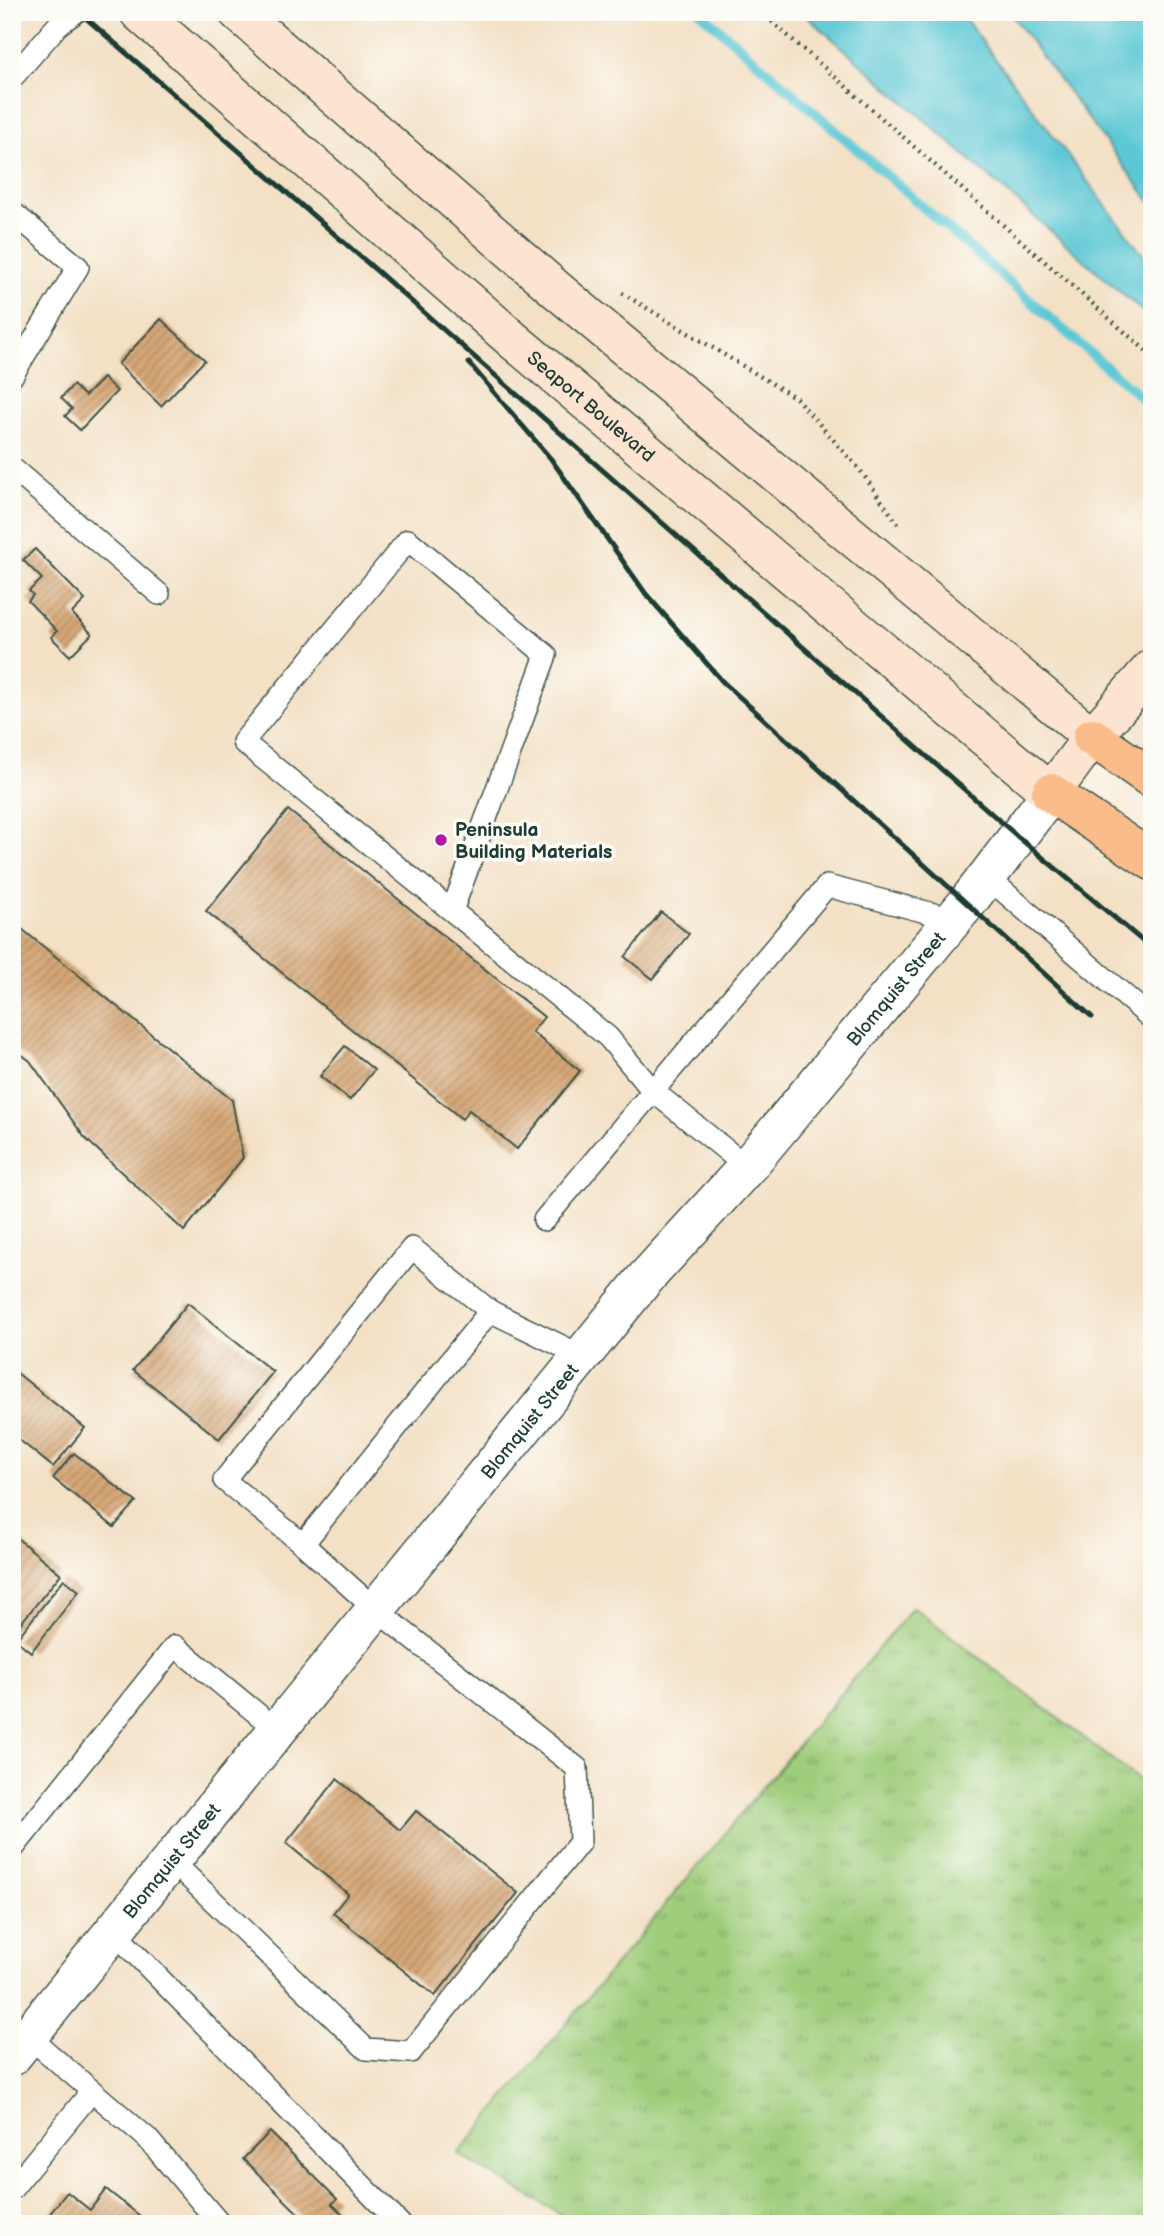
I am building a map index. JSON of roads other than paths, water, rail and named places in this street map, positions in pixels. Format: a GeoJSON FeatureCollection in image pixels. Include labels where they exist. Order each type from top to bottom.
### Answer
{"type":"FeatureCollection","features":[{"type":"Feature","properties":{"kind":"highway"},"geometry":{"type":"LineString","coordinates":[[1092,737],[1152,779]]}},
{"type":"Feature","properties":{"kind":"highway"},"geometry":{"type":"LineString","coordinates":[[1051,793],[1152,861]]}},
{"type":"Feature","properties":{"kind":"main road","name":"Seaport Boulevard"},"geometry":{"type":"LineString","coordinates":[[139,12],[513,340],[1051,793]]}},
{"type":"Feature","properties":{"kind":"main road"},"geometry":{"type":"LineString","coordinates":[[238,12],[558,290],[1092,737]]}},
{"type":"Feature","properties":{"kind":"main road"},"geometry":{"type":"LineString","coordinates":[[1051,793],[1092,737],[1152,668]]}},
{"type":"Feature","properties":{"kind":"street","name":"Blomquist Street"},"geometry":{"type":"LineString","coordinates":[[20,2046],[643,1281],[747,1167],[953,919],[1051,793]]}},
{"type":"Feature","properties":{"kind":"lane"},"geometry":{"type":"LineString","coordinates":[[12,78],[58,25],[76,12]]}},
{"type":"Feature","properties":{"kind":"lane"},"geometry":{"type":"LineString","coordinates":[[12,212],[78,267],[12,376]]}},
{"type":"Feature","properties":{"kind":"lane"},"geometry":{"type":"LineString","coordinates":[[12,468],[159,594]]}},
{"type":"Feature","properties":{"kind":"lane"},"geometry":{"type":"LineString","coordinates":[[452,911],[546,655],[408,540],[243,742],[452,911],[608,1037],[653,1091],[747,1167]]}},
{"type":"Feature","properties":{"kind":"lane"},"geometry":{"type":"LineString","coordinates":[[987,877],[1152,1019]]}},
{"type":"Feature","properties":{"kind":"lane"},"geometry":{"type":"LineString","coordinates":[[544,1220],[827,886],[953,919]]}},
{"type":"Feature","properties":{"kind":"lane"},"geometry":{"type":"LineString","coordinates":[[171,1860],[366,2049],[411,2052],[580,1842],[577,1768],[375,1609],[303,1544],[224,1480],[412,1248],[490,1311],[582,1356]]}},
{"type":"Feature","properties":{"kind":"lane"},"geometry":{"type":"LineString","coordinates":[[303,1544],[490,1311]]}},
{"type":"Feature","properties":{"kind":"lane"},"geometry":{"type":"LineString","coordinates":[[12,1850],[175,1646],[277,1730]]}},
{"type":"Feature","properties":{"kind":"lane"},"geometry":{"type":"LineString","coordinates":[[113,1931],[400,2224]]}},
{"type":"Feature","properties":{"kind":"lane"},"geometry":{"type":"LineString","coordinates":[[20,2046],[92,2091],[147,2138],[220,2224]]}},
{"type":"Feature","properties":{"kind":"lane"},"geometry":{"type":"LineString","coordinates":[[12,2189],[92,2091]]}},
{"type":"Feature","properties":{"kind":"water"},"geometry":{"type":"Polygon","coordinates":[[[802,12],[960,12],[1152,267],[1152,303],[1144,313],[802,12]]]}},
{"type":"Feature","properties":{"kind":"water"},"geometry":{"type":"Polygon","coordinates":[[[1009,12],[1152,12],[1152,204],[1009,12]]]}},
{"type":"Feature","properties":{"kind":"waterway"},"geometry":{"type":"LineString","coordinates":[[700,12],[1152,407]]}},
{"type":"Feature","properties":{"kind":"railway"},"geometry":{"type":"LineString","coordinates":[[79,12],[1017,836],[1152,949]]}},
{"type":"Feature","properties":{"kind":"railway"},"geometry":{"type":"LineString","coordinates":[[469,363],[551,459],[646,594],[723,682],[1092,1017]]}},
{"type":"Feature","properties":{"kind":"place","name":"Peninsula Building Materials"},"geometry":{"type":"Point","coordinates":[441,840]}}]}
